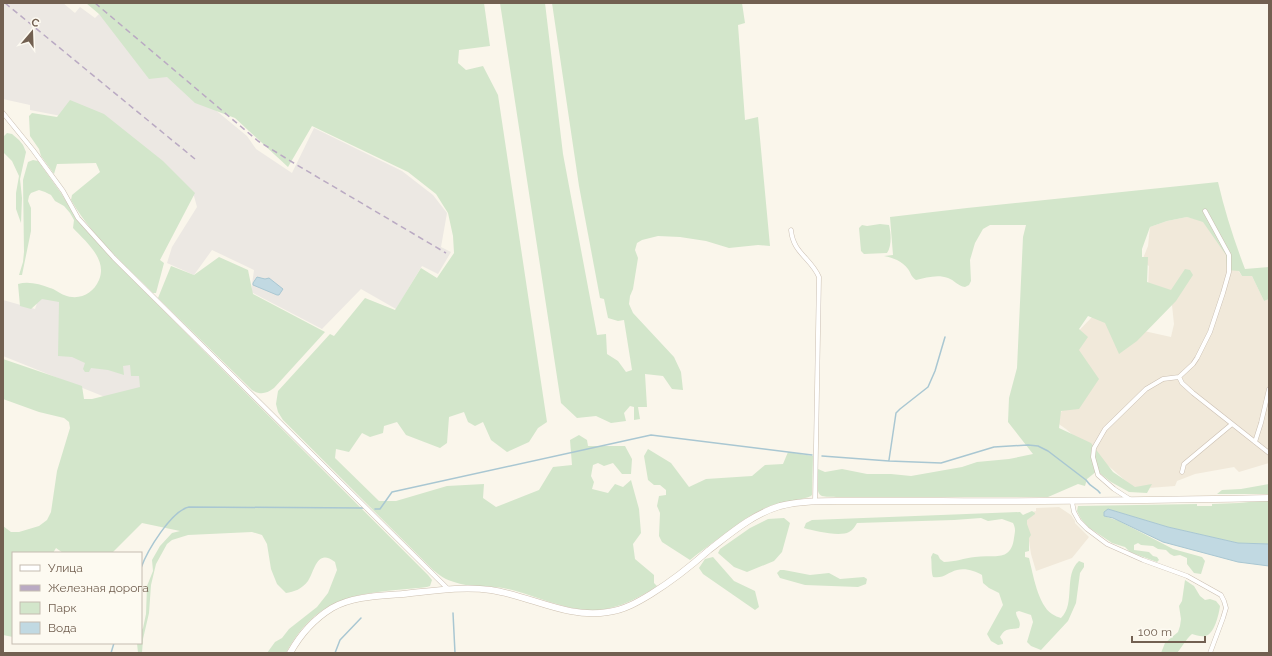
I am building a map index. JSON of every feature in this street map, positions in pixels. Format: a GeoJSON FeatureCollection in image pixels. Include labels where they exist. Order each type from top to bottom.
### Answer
{"type":"FeatureCollection","features":[{"type":"Feature","properties":{"kind":"main road"},"geometry":{"type":"LineString","coordinates":[[290,653],[305,630],[319,617],[334,607],[353,600],[374,596],[448,589],[491,590],[579,613],[597,614],[613,612],[628,607],[659,589],[682,573],[746,522],[778,506],[796,503],[1072,502],[1269,498]]}},
{"type":"Feature","properties":{"kind":"street"},"geometry":{"type":"LineString","coordinates":[[3,114],[33,150],[63,192],[78,218],[114,258],[448,589]]}},
{"type":"Feature","properties":{"kind":"street"},"geometry":{"type":"LineString","coordinates":[[1133,501],[1114,489],[1098,474],[1093,457],[1094,448],[1105,429],[1146,389],[1163,379],[1179,377],[1193,364],[1210,332],[1229,272],[1229,255],[1205,210]]}},
{"type":"Feature","properties":{"kind":"street"},"geometry":{"type":"LineString","coordinates":[[790,230],[791,238],[795,246],[819,277],[815,502]]}},
{"type":"Feature","properties":{"kind":"street"},"geometry":{"type":"LineString","coordinates":[[1179,377],[1182,383],[1193,393],[1269,453]]}},
{"type":"Feature","properties":{"kind":"street"},"geometry":{"type":"LineString","coordinates":[[1255,442],[1261,424],[1269,389]]}},
{"type":"Feature","properties":{"kind":"street"},"geometry":{"type":"LineString","coordinates":[[1182,472],[1184,464],[1232,424]]}},
{"type":"Feature","properties":{"kind":"street"},"geometry":{"type":"LineString","coordinates":[[1072,502],[1074,512],[1079,521],[1107,544],[1187,576],[1221,595],[1226,608],[1210,653]]}},
{"type":"Feature","properties":{"kind":"shaded area"},"geometry":{"type":"Polygon","coordinates":[[[3,3],[63,3],[75,13],[80,7],[95,18],[99,14],[247,136],[256,149],[292,173],[314,128],[402,171],[433,195],[447,213],[441,247],[451,252],[438,274],[422,266],[396,309],[361,289],[322,329],[251,292],[254,270],[212,250],[194,275],[167,263],[172,247],[197,207],[194,196],[61,116],[30,110],[30,105],[3,99],[3,3]]]}},
{"type":"Feature","properties":{"kind":"shaded area"},"geometry":{"type":"Polygon","coordinates":[[[1187,217],[1203,221],[1242,276],[1252,276],[1264,301],[1269,299],[1269,463],[1239,472],[1234,467],[1195,474],[1177,481],[1175,486],[1135,489],[1066,429],[1053,420],[1094,379],[1069,341],[1094,315],[1144,331],[1171,337],[1174,324],[1171,296],[1148,290],[1149,266],[1142,261],[1148,246],[1150,227],[1167,221],[1187,217]]]}},
{"type":"Feature","properties":{"kind":"shaded area"},"geometry":{"type":"Polygon","coordinates":[[[40,295],[168,335],[162,388],[105,397],[3,356],[3,300],[35,309],[40,295]]]}},
{"type":"Feature","properties":{"kind":"shaded area"},"geometry":{"type":"Polygon","coordinates":[[[1059,507],[1071,515],[1075,523],[1089,537],[1072,558],[1036,571],[1031,554],[1025,514],[1036,511],[1036,508],[1059,507]]]}},
{"type":"Feature","properties":{"kind":"green space"},"geometry":{"type":"Polygon","coordinates":[[[86,3],[484,3],[490,46],[459,50],[458,63],[466,70],[483,66],[498,95],[547,422],[538,428],[529,442],[507,452],[491,440],[483,422],[475,426],[468,422],[464,412],[449,417],[447,443],[440,448],[406,435],[397,422],[384,426],[383,433],[370,437],[362,433],[349,452],[336,449],[335,458],[379,501],[396,501],[447,486],[484,484],[483,498],[496,507],[539,490],[553,467],[572,465],[570,440],[579,435],[587,440],[588,446],[625,446],[632,459],[631,474],[622,474],[613,463],[604,466],[598,463],[593,465],[591,476],[594,482],[592,489],[608,493],[615,484],[623,487],[631,480],[639,509],[641,533],[633,544],[635,559],[654,575],[654,583],[657,586],[643,595],[622,605],[606,609],[586,610],[562,606],[503,588],[466,585],[448,580],[433,570],[283,420],[278,412],[276,404],[278,391],[330,334],[334,336],[365,298],[395,310],[421,268],[437,278],[454,253],[453,236],[448,213],[436,194],[408,172],[312,126],[288,167],[235,118],[195,103],[167,77],[149,79],[99,14],[86,3]]]}},
{"type":"Feature","properties":{"kind":"green space"},"geometry":{"type":"Polygon","coordinates":[[[500,3],[545,3],[563,154],[597,335],[606,334],[607,354],[618,361],[626,372],[632,370],[624,320],[618,321],[608,318],[604,299],[600,298],[579,186],[552,3],[742,3],[745,23],[738,25],[745,120],[758,117],[770,246],[758,245],[729,248],[706,241],[680,237],[658,236],[642,240],[637,243],[635,250],[638,258],[629,304],[633,313],[674,357],[681,372],[683,390],[672,389],[663,376],[645,374],[647,407],[638,407],[640,419],[634,420],[634,407],[630,406],[624,413],[626,421],[611,423],[596,416],[577,418],[561,403],[500,3]]]}},
{"type":"Feature","properties":{"kind":"green space"},"geometry":{"type":"Polygon","coordinates":[[[70,100],[104,114],[163,161],[195,193],[160,260],[164,263],[156,293],[153,293],[98,237],[79,213],[71,200],[72,195],[100,172],[96,163],[57,164],[54,174],[41,156],[39,149],[30,136],[29,116],[32,113],[57,117],[70,100]]]}},
{"type":"Feature","properties":{"kind":"green space"},"geometry":{"type":"Polygon","coordinates":[[[7,133],[12,134],[19,140],[26,152],[20,179],[22,198],[21,223],[16,209],[16,193],[19,176],[12,161],[3,152],[3,135],[4,136],[7,133]]]}},
{"type":"Feature","properties":{"kind":"green space"},"geometry":{"type":"Polygon","coordinates":[[[33,160],[38,161],[61,193],[77,219],[113,260],[428,575],[432,580],[430,586],[363,594],[346,599],[329,606],[314,617],[299,632],[286,653],[267,653],[275,642],[282,638],[289,629],[317,607],[328,593],[337,570],[335,562],[329,558],[320,559],[306,584],[298,590],[286,593],[277,584],[271,569],[267,544],[262,535],[252,532],[188,535],[172,540],[167,544],[156,564],[151,585],[149,613],[143,639],[142,653],[138,653],[137,644],[142,644],[142,630],[146,614],[147,586],[153,571],[152,560],[160,546],[172,533],[180,531],[142,523],[113,552],[62,552],[56,548],[54,552],[12,552],[12,637],[3,635],[3,526],[11,532],[19,532],[39,526],[47,520],[51,512],[57,471],[70,428],[69,422],[64,418],[39,412],[3,399],[3,359],[82,386],[84,399],[92,399],[140,387],[139,376],[131,376],[130,365],[123,366],[124,375],[108,370],[91,368],[89,372],[85,372],[83,369],[85,363],[72,357],[58,356],[59,302],[42,299],[31,309],[20,306],[18,284],[38,284],[70,297],[80,297],[93,289],[99,280],[101,272],[98,258],[94,251],[73,228],[74,220],[70,213],[64,206],[55,201],[51,195],[39,190],[31,193],[29,196],[28,201],[31,208],[31,231],[22,275],[19,275],[24,252],[23,180],[28,162],[33,160]]]}},
{"type":"Feature","properties":{"kind":"green space"},"geometry":{"type":"Polygon","coordinates":[[[1218,182],[1230,226],[1245,269],[1269,267],[1269,299],[1264,301],[1252,276],[1242,276],[1239,271],[1227,270],[1226,255],[1203,222],[1187,217],[1167,221],[1150,227],[1142,249],[1142,257],[1148,257],[1147,282],[1171,290],[1185,269],[1190,270],[1193,275],[1176,301],[1137,341],[1119,354],[1105,323],[1088,316],[1079,329],[1088,337],[1079,350],[1099,379],[1079,409],[1061,411],[1059,428],[1091,443],[1113,472],[1135,487],[1152,484],[1147,493],[1129,492],[1111,482],[1097,471],[1087,479],[1085,486],[1078,484],[1048,497],[825,497],[819,494],[818,469],[825,472],[842,469],[867,474],[911,476],[962,467],[977,462],[1009,459],[1033,454],[1008,422],[1009,398],[1017,368],[1023,237],[1026,225],[990,225],[983,229],[975,243],[970,260],[971,281],[969,285],[965,287],[950,279],[940,276],[916,280],[903,264],[884,256],[893,255],[890,217],[1218,182]]]}},
{"type":"Feature","properties":{"kind":"green space"},"geometry":{"type":"Polygon","coordinates":[[[880,224],[889,225],[891,239],[889,250],[887,253],[864,254],[861,251],[859,228],[862,225],[867,226],[880,224]]]}},
{"type":"Feature","properties":{"kind":"green space"},"geometry":{"type":"Polygon","coordinates":[[[219,257],[248,270],[253,294],[325,332],[274,388],[266,393],[258,393],[252,390],[158,298],[171,266],[194,275],[219,257]]]}},
{"type":"Feature","properties":{"kind":"green space"},"geometry":{"type":"Polygon","coordinates":[[[648,449],[671,463],[689,487],[706,479],[752,476],[765,465],[783,464],[788,452],[813,456],[812,495],[777,504],[757,512],[736,525],[690,560],[662,542],[659,536],[660,513],[657,506],[659,496],[666,495],[666,490],[660,485],[654,485],[648,480],[644,456],[648,449]]]}},
{"type":"Feature","properties":{"kind":"green space"},"geometry":{"type":"Polygon","coordinates":[[[1269,484],[1269,494],[1217,494],[1222,490],[1241,489],[1269,484]]]}},
{"type":"Feature","properties":{"kind":"green space"},"geometry":{"type":"Polygon","coordinates":[[[1269,500],[1269,544],[1238,543],[1168,527],[1108,509],[1104,516],[1119,521],[1173,549],[1202,557],[1205,561],[1201,574],[1194,573],[1187,564],[1187,558],[1180,555],[1174,556],[1166,550],[1158,549],[1153,546],[1141,545],[1138,543],[1134,545],[1134,550],[1149,552],[1153,556],[1157,557],[1159,560],[1157,562],[1130,552],[1125,547],[1112,543],[1088,527],[1081,519],[1077,511],[1078,506],[1197,504],[1197,506],[1212,506],[1212,504],[1269,500]]]}},
{"type":"Feature","properties":{"kind":"green space"},"geometry":{"type":"Polygon","coordinates":[[[1032,511],[1035,514],[1027,520],[1031,535],[1029,538],[1029,551],[1025,552],[1025,557],[1029,558],[1034,580],[1043,604],[1053,615],[1061,618],[1065,612],[1068,605],[1070,581],[1074,567],[1079,561],[1084,563],[1084,567],[1080,573],[1076,603],[1068,621],[1041,650],[1031,646],[1027,642],[1033,622],[1031,615],[1019,611],[1016,612],[1020,623],[1019,628],[1004,632],[1000,637],[1003,644],[998,645],[991,641],[987,634],[1003,605],[999,593],[983,583],[982,575],[964,569],[954,571],[940,577],[933,577],[932,575],[931,557],[933,553],[938,555],[944,562],[982,556],[1000,556],[1005,554],[1012,546],[1015,530],[1013,523],[1002,519],[988,521],[981,518],[857,523],[850,531],[840,534],[820,532],[804,528],[806,523],[812,520],[1020,512],[1023,515],[1032,511]]]}},
{"type":"Feature","properties":{"kind":"green space"},"geometry":{"type":"Polygon","coordinates":[[[784,518],[790,523],[782,552],[774,561],[747,572],[734,567],[718,553],[720,549],[750,528],[768,519],[784,518]]]}},
{"type":"Feature","properties":{"kind":"green space"},"geometry":{"type":"Polygon","coordinates":[[[713,557],[734,581],[755,591],[759,607],[755,610],[703,574],[699,568],[705,559],[713,557]]]}},
{"type":"Feature","properties":{"kind":"green space"},"geometry":{"type":"Polygon","coordinates":[[[780,570],[810,575],[829,573],[840,579],[864,577],[867,579],[866,584],[858,587],[805,585],[780,578],[777,573],[780,570]]]}},
{"type":"Feature","properties":{"kind":"green space"},"geometry":{"type":"Polygon","coordinates":[[[1185,580],[1194,586],[1200,596],[1205,600],[1210,599],[1216,601],[1220,606],[1217,619],[1208,635],[1202,636],[1192,634],[1177,653],[1161,653],[1165,643],[1178,632],[1180,626],[1181,619],[1179,606],[1182,601],[1185,580]]]}},
{"type":"Feature","properties":{"kind":"water"},"geometry":{"type":"Polygon","coordinates":[[[257,277],[265,279],[269,278],[283,289],[279,295],[277,295],[253,285],[257,277]]]}},
{"type":"Feature","properties":{"kind":"water"},"geometry":{"type":"Polygon","coordinates":[[[1108,509],[1168,527],[1238,543],[1269,544],[1269,566],[1238,562],[1163,542],[1113,518],[1104,516],[1104,512],[1108,509]]]}},
{"type":"Feature","properties":{"kind":"waterway"},"geometry":{"type":"LineString","coordinates":[[889,460],[896,413],[928,387],[935,371],[945,337]]}},
{"type":"Feature","properties":{"kind":"waterway"},"geometry":{"type":"LineString","coordinates":[[375,509],[380,509],[392,492],[651,435],[812,455]]}},
{"type":"Feature","properties":{"kind":"waterway"},"geometry":{"type":"LineString","coordinates":[[822,456],[941,463],[994,447],[1028,445],[1038,446],[1048,451],[1086,480],[1100,493]]}},
{"type":"Feature","properties":{"kind":"waterway"},"geometry":{"type":"LineString","coordinates":[[142,566],[154,542],[167,524],[182,510],[189,507],[364,508]]}},
{"type":"Feature","properties":{"kind":"waterway"},"geometry":{"type":"LineString","coordinates":[[453,613],[455,653]]}},
{"type":"Feature","properties":{"kind":"waterway"},"geometry":{"type":"LineString","coordinates":[[335,653],[340,640],[361,618]]}},
{"type":"Feature","properties":{"kind":"waterway"},"geometry":{"type":"LineString","coordinates":[[111,653],[114,644]]}},
{"type":"Feature","properties":{"kind":"railway"},"geometry":{"type":"LineString","coordinates":[[5,3],[195,159]]}},
{"type":"Feature","properties":{"kind":"railway"},"geometry":{"type":"LineString","coordinates":[[95,3],[258,141],[446,253]]}}]}
